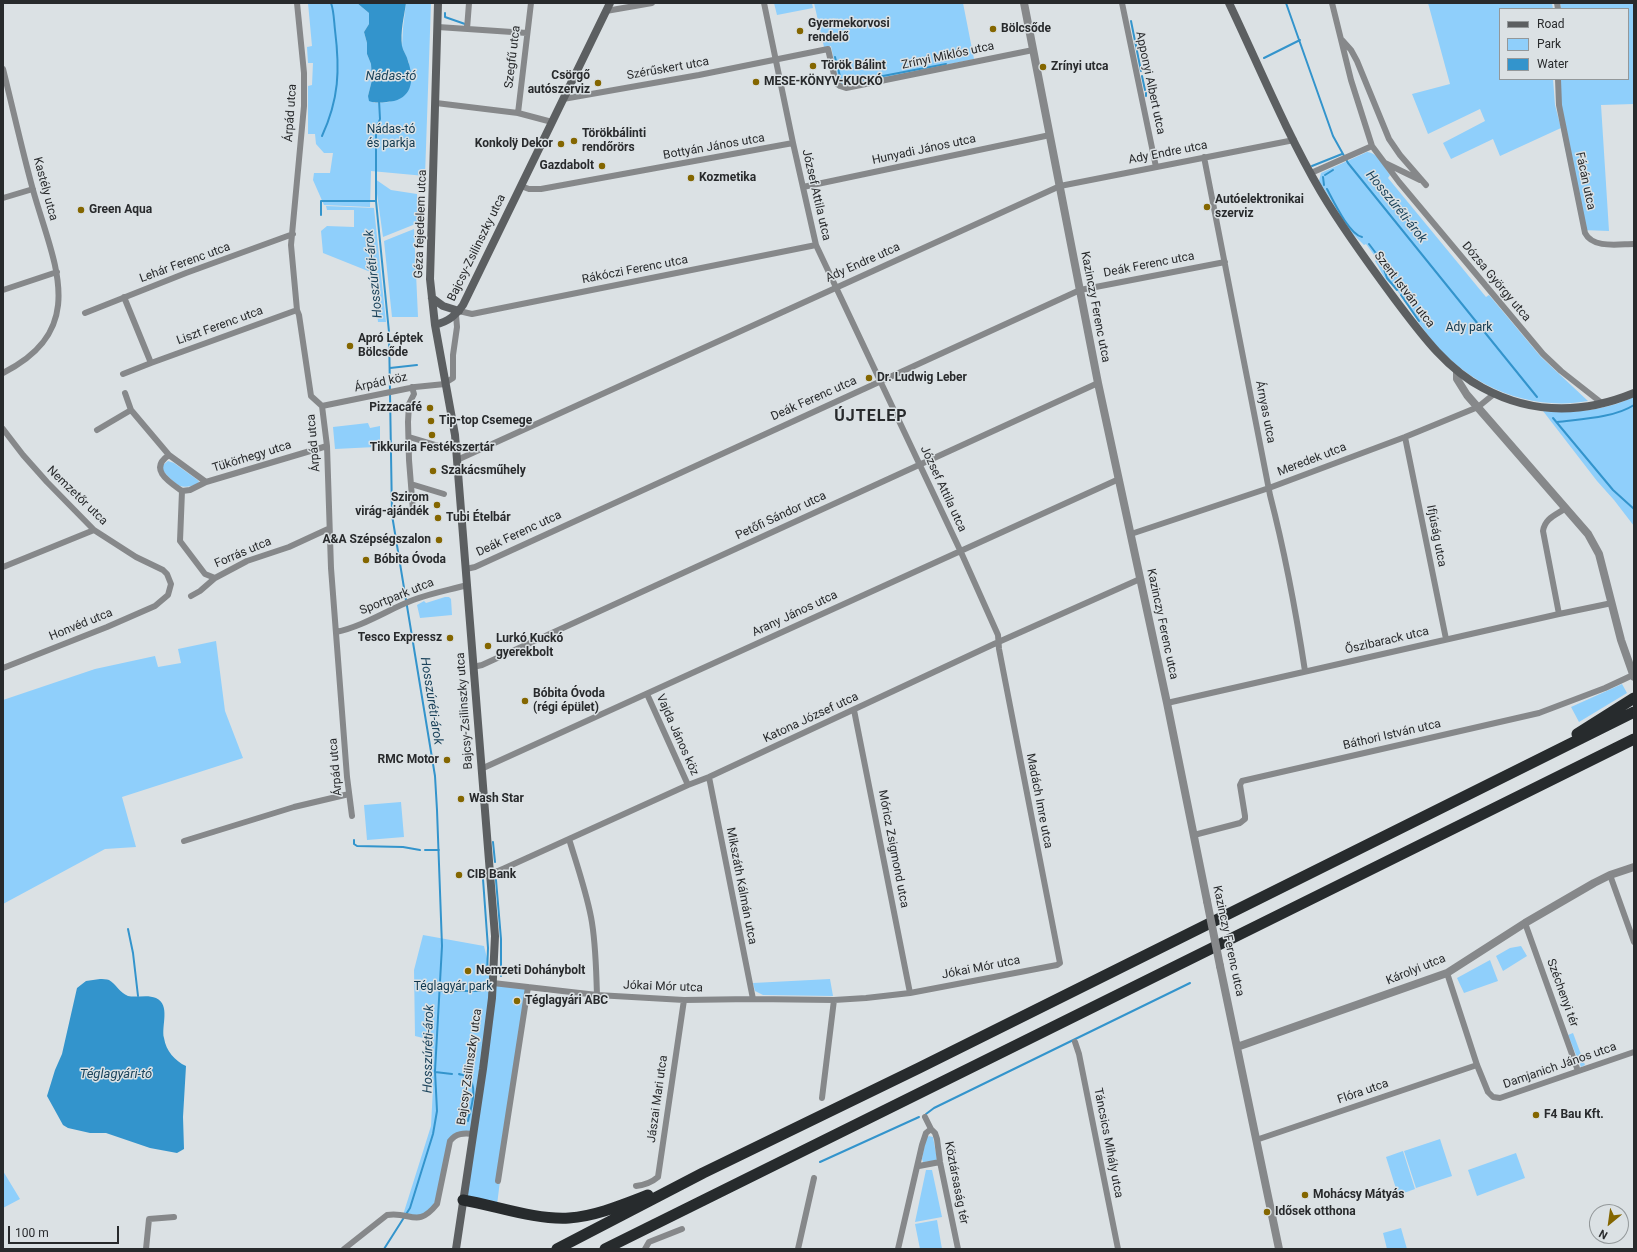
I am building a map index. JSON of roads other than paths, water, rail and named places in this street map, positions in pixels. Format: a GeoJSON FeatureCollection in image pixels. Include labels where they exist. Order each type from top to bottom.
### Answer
{"type":"FeatureCollection","features":[{"type":"Feature","properties":{"kind":"highway"},"geometry":{"type":"LineString","coordinates":[[1461,800],[1501,773],[1568,740],[1634,698]]}},
{"type":"Feature","properties":{"kind":"highway"},"geometry":{"type":"LineString","coordinates":[[557,1249],[703,1173],[1461,800],[1634,712]]}},
{"type":"Feature","properties":{"kind":"highway"},"geometry":{"type":"LineString","coordinates":[[605,1249],[1634,739]]}},
{"type":"Feature","properties":{"kind":"highway"},"geometry":{"type":"LineString","coordinates":[[463,1200],[535,1215],[569,1218],[620,1206],[647,1195],[683,1177],[703,1173]]}},
{"type":"Feature","properties":{"kind":"highway"},"geometry":{"type":"LineString","coordinates":[[619,1249],[646,1228]]}},
{"type":"Feature","properties":{"kind":"main road","name":"Géza fejedelem utca"},"geometry":{"type":"LineString","coordinates":[[435,325],[430,279],[438,3]]}},
{"type":"Feature","properties":{"kind":"main road","name":"Bajcsy-Zsilinszky utca"},"geometry":{"type":"LineString","coordinates":[[456,1249],[483,1069],[493,983],[495,936],[455,435],[435,325],[447,322],[457,313],[468,296],[610,3]]}},
{"type":"Feature","properties":{"kind":"main road","name":"Szent István utca"},"geometry":{"type":"LineString","coordinates":[[1229,3],[1294,140],[1335,216],[1426,339],[1457,371]]}},
{"type":"Feature","properties":{"kind":"main road"},"geometry":{"type":"LineString","coordinates":[[432,298],[443,306],[457,313]]}},
{"type":"Feature","properties":{"kind":"main road"},"geometry":{"type":"LineString","coordinates":[[1457,371],[1494,394],[1536,407],[1570,408],[1603,404],[1634,392]]}},
{"type":"Feature","properties":{"kind":"street","name":"Árpád utca"},"geometry":{"type":"LineString","coordinates":[[297,3],[304,72],[304,106],[291,245],[297,310],[311,396],[322,406],[327,446],[328,529],[352,816]]}},
{"type":"Feature","properties":{"kind":"street"},"geometry":{"type":"LineString","coordinates":[[467,29],[468,3]]}},
{"type":"Feature","properties":{"kind":"street","name":"Szegfű utca"},"geometry":{"type":"LineString","coordinates":[[518,113],[531,3]]}},
{"type":"Feature","properties":{"kind":"street"},"geometry":{"type":"LineString","coordinates":[[606,11],[652,3]]}},
{"type":"Feature","properties":{"kind":"street","name":"József Attila utca"},"geometry":{"type":"LineString","coordinates":[[764,3],[816,245],[960,550],[998,635],[998,642]]}},
{"type":"Feature","properties":{"kind":"street","name":"Kazinczy Ferenc utca"},"geometry":{"type":"LineString","coordinates":[[1024,3],[1098,383],[1167,703],[1279,1249]]}},
{"type":"Feature","properties":{"kind":"street","name":"Apponyi Albert utca"},"geometry":{"type":"LineString","coordinates":[[1122,3],[1156,167]]}},
{"type":"Feature","properties":{"kind":"street","name":"Dózsa György utca"},"geometry":{"type":"LineString","coordinates":[[1332,3],[1351,80],[1372,146],[1543,354],[1561,372],[1603,404]]}},
{"type":"Feature","properties":{"kind":"street"},"geometry":{"type":"LineString","coordinates":[[438,27],[527,33]]}},
{"type":"Feature","properties":{"kind":"street","name":"Dózsa György utca"},"geometry":{"type":"LineString","coordinates":[[1342,40],[1358,61],[1389,139],[1400,155],[1426,184]]}},
{"type":"Feature","properties":{"kind":"street","name":"Zrínyi Miklós utca"},"geometry":{"type":"LineString","coordinates":[[776,60],[828,49],[836,83],[846,88],[1033,50]]}},
{"type":"Feature","properties":{"kind":"street","name":"Szérűskert utca"},"geometry":{"type":"LineString","coordinates":[[563,99],[776,60]]}},
{"type":"Feature","properties":{"kind":"street","name":"Kastély utca"},"geometry":{"type":"LineString","coordinates":[[3,69],[33,189],[57,272],[59,293],[56,315],[46,337],[34,353],[15,367],[3,373]]}},
{"type":"Feature","properties":{"kind":"street","name":"Fácán utca"},"geometry":{"type":"LineString","coordinates":[[1558,80],[1559,105],[1585,233],[1590,241],[1598,244],[1634,244]]}},
{"type":"Feature","properties":{"kind":"street"},"geometry":{"type":"LineString","coordinates":[[3,98],[10,96]]}},
{"type":"Feature","properties":{"kind":"street"},"geometry":{"type":"LineString","coordinates":[[436,103],[518,113],[552,122]]}},
{"type":"Feature","properties":{"kind":"street","name":"Hunyadi János utca"},"geometry":{"type":"LineString","coordinates":[[803,187],[1050,135]]}},
{"type":"Feature","properties":{"kind":"street","name":"Ady Endre utca"},"geometry":{"type":"LineString","coordinates":[[457,460],[1060,186],[1294,140]]}},
{"type":"Feature","properties":{"kind":"street","name":"Bottyán János utca"},"geometry":{"type":"LineString","coordinates":[[521,186],[529,189],[541,189],[793,143]]}},
{"type":"Feature","properties":{"kind":"street"},"geometry":{"type":"LineString","coordinates":[[1311,173],[1372,146]]}},
{"type":"Feature","properties":{"kind":"street","name":"Árnyas utca"},"geometry":{"type":"LineString","coordinates":[[1204,157],[1306,671]]}},
{"type":"Feature","properties":{"kind":"street","name":"Dózsa György utca"},"geometry":{"type":"LineString","coordinates":[[1385,163],[1420,180],[1421,179]]}},
{"type":"Feature","properties":{"kind":"street"},"geometry":{"type":"LineString","coordinates":[[3,198],[33,189]]}},
{"type":"Feature","properties":{"kind":"street","name":"Lehár Ferenc utca"},"geometry":{"type":"LineString","coordinates":[[85,313],[293,234]]}},
{"type":"Feature","properties":{"kind":"street","name":"Rákóczi Ferenc utca"},"geometry":{"type":"LineString","coordinates":[[457,313],[472,314],[816,245]]}},
{"type":"Feature","properties":{"kind":"street","name":"Deák Ferenc utca"},"geometry":{"type":"LineString","coordinates":[[466,569],[475,567],[1080,290],[1225,262]]}},
{"type":"Feature","properties":{"kind":"street"},"geometry":{"type":"LineString","coordinates":[[3,290],[57,272]]}},
{"type":"Feature","properties":{"kind":"street"},"geometry":{"type":"LineString","coordinates":[[124,297],[151,363]]}},
{"type":"Feature","properties":{"kind":"street","name":"Liszt Ferenc utca"},"geometry":{"type":"LineString","coordinates":[[124,374],[297,310]]}},
{"type":"Feature","properties":{"kind":"street"},"geometry":{"type":"LineString","coordinates":[[445,383],[453,378],[452,354],[457,327],[457,313]]}},
{"type":"Feature","properties":{"kind":"street","name":"Szent István utca"},"geometry":{"type":"LineString","coordinates":[[1457,371],[1457,379],[1467,395],[1566,508],[1595,544],[1599,554],[1621,640],[1634,676]]}},
{"type":"Feature","properties":{"kind":"street","name":"Árpád köz"},"geometry":{"type":"LineString","coordinates":[[322,406],[412,387],[445,383]]}},
{"type":"Feature","properties":{"kind":"street","name":"Petőfi Sándor utca"},"geometry":{"type":"LineString","coordinates":[[473,667],[489,662],[1098,383]]}},
{"type":"Feature","properties":{"kind":"street"},"geometry":{"type":"LineString","coordinates":[[412,387],[414,394],[409,404],[409,437],[413,510]]}},
{"type":"Feature","properties":{"kind":"street","name":"Tükörhegy utca"},"geometry":{"type":"LineString","coordinates":[[125,393],[131,410],[169,455],[206,482]]}},
{"type":"Feature","properties":{"kind":"street","name":"Meredek utca"},"geometry":{"type":"LineString","coordinates":[[1130,534],[1269,488],[1405,437],[1478,407],[1494,394]]}},
{"type":"Feature","properties":{"kind":"street"},"geometry":{"type":"LineString","coordinates":[[97,430],[131,410]]}},
{"type":"Feature","properties":{"kind":"street","name":"Nemzetőr utca"},"geometry":{"type":"LineString","coordinates":[[3,429],[23,455],[47,482],[94,530],[136,557],[158,567],[167,574],[170,580],[171,588],[165,598]]}},
{"type":"Feature","properties":{"kind":"street"},"geometry":{"type":"LineString","coordinates":[[409,437],[439,446]]}},
{"type":"Feature","properties":{"kind":"street","name":"Ifjúság utca"},"geometry":{"type":"LineString","coordinates":[[1405,437],[1446,639]]}},
{"type":"Feature","properties":{"kind":"street","name":"Tükörhegy utca"},"geometry":{"type":"LineString","coordinates":[[182,491],[190,490],[206,482],[327,446]]}},
{"type":"Feature","properties":{"kind":"street"},"geometry":{"type":"LineString","coordinates":[[169,455],[161,464],[160,471],[171,483],[182,491]]}},
{"type":"Feature","properties":{"kind":"street","name":"Arany János utca"},"geometry":{"type":"LineString","coordinates":[[481,769],[1119,479]]}},
{"type":"Feature","properties":{"kind":"street"},"geometry":{"type":"LineString","coordinates":[[411,484],[444,494]]}},
{"type":"Feature","properties":{"kind":"street","name":"Forrás utca"},"geometry":{"type":"LineString","coordinates":[[182,491],[180,542],[205,574],[215,578],[247,562],[328,529]]}},
{"type":"Feature","properties":{"kind":"street"},"geometry":{"type":"LineString","coordinates":[[1559,614],[1543,531],[1544,524],[1566,508]]}},
{"type":"Feature","properties":{"kind":"street"},"geometry":{"type":"LineString","coordinates":[[3,567],[94,530]]}},
{"type":"Feature","properties":{"kind":"street"},"geometry":{"type":"LineString","coordinates":[[191,596],[200,591],[215,578]]}},
{"type":"Feature","properties":{"kind":"street","name":"Katona József utca"},"geometry":{"type":"LineString","coordinates":[[489,871],[498,871],[569,840],[688,785],[709,777],[998,642],[1140,579]]}},
{"type":"Feature","properties":{"kind":"street","name":"Sportpark utca"},"geometry":{"type":"LineString","coordinates":[[336,632],[351,629],[413,600],[467,585]]}},
{"type":"Feature","properties":{"kind":"street","name":"Honvéd utca"},"geometry":{"type":"LineString","coordinates":[[3,668],[107,627],[155,606],[165,598]]}},
{"type":"Feature","properties":{"kind":"street","name":"Őszibarack utca"},"geometry":{"type":"LineString","coordinates":[[1167,703],[1446,639],[1612,604]]}},
{"type":"Feature","properties":{"kind":"street","name":"Madách Imre utca"},"geometry":{"type":"LineString","coordinates":[[998,642],[1060,963]]}},
{"type":"Feature","properties":{"kind":"street","name":"Báthori István utca"},"geometry":{"type":"LineString","coordinates":[[1194,835],[1243,821],[1245,816],[1240,785],[1242,781],[1539,713],[1634,676]]}},
{"type":"Feature","properties":{"kind":"street","name":"Vajda János köz"},"geometry":{"type":"LineString","coordinates":[[646,694],[688,785]]}},
{"type":"Feature","properties":{"kind":"street","name":"Móricz Zsigmond utca"},"geometry":{"type":"LineString","coordinates":[[854,710],[910,993]]}},
{"type":"Feature","properties":{"kind":"street","name":"Mikszáth Kálmán utca"},"geometry":{"type":"LineString","coordinates":[[709,777],[752,999]]}},
{"type":"Feature","properties":{"kind":"street"},"geometry":{"type":"LineString","coordinates":[[184,841],[294,807],[349,794]]}},
{"type":"Feature","properties":{"kind":"street"},"geometry":{"type":"LineString","coordinates":[[569,840],[586,894],[591,918],[597,995]]}},
{"type":"Feature","properties":{"kind":"street","name":"Károlyi utca"},"geometry":{"type":"LineString","coordinates":[[1237,1047],[1417,985],[1447,973],[1526,923],[1610,875],[1634,867]]}},
{"type":"Feature","properties":{"kind":"street"},"geometry":{"type":"LineString","coordinates":[[1610,875],[1634,942]]}},
{"type":"Feature","properties":{"kind":"street","name":"Széchenyi tér"},"geometry":{"type":"LineString","coordinates":[[1526,923],[1578,1071]]}},
{"type":"Feature","properties":{"kind":"street","name":"Jókai Mór utca"},"geometry":{"type":"LineString","coordinates":[[493,983],[597,995],[684,1000],[834,1000],[910,993],[1057,965],[1060,963]]}},
{"type":"Feature","properties":{"kind":"street"},"geometry":{"type":"LineString","coordinates":[[1447,973],[1477,1065]]}},
{"type":"Feature","properties":{"kind":"street"},"geometry":{"type":"LineString","coordinates":[[498,1180],[528,987]]}},
{"type":"Feature","properties":{"kind":"street","name":"Jászai Mari utca"},"geometry":{"type":"LineString","coordinates":[[636,1186],[646,1185],[658,1177],[684,1000]]}},
{"type":"Feature","properties":{"kind":"street"},"geometry":{"type":"LineString","coordinates":[[822,1098],[834,1000]]}},
{"type":"Feature","properties":{"kind":"street","name":"Táncsics Mihály utca"},"geometry":{"type":"LineString","coordinates":[[1075,1042],[1079,1054],[1118,1249]]}},
{"type":"Feature","properties":{"kind":"street","name":"Damjanich János utca"},"geometry":{"type":"LineString","coordinates":[[1477,1065],[1488,1092],[1493,1097],[1500,1098],[1634,1052]]}},
{"type":"Feature","properties":{"kind":"street","name":"Flóra utca"},"geometry":{"type":"LineString","coordinates":[[1256,1140],[1477,1065]]}},
{"type":"Feature","properties":{"kind":"street"},"geometry":{"type":"LineString","coordinates":[[925,1117],[931,1129]]}},
{"type":"Feature","properties":{"kind":"street","name":"Köztársaság tér"},"geometry":{"type":"LineString","coordinates":[[898,1249],[922,1145],[926,1133],[931,1129],[935,1132],[958,1249]]}},
{"type":"Feature","properties":{"kind":"street"},"geometry":{"type":"LineString","coordinates":[[344,1249],[387,1215],[395,1214],[413,1218],[426,1216],[437,1204],[450,1141],[458,1134],[473,1134]]}},
{"type":"Feature","properties":{"kind":"street"},"geometry":{"type":"LineString","coordinates":[[918,1166],[940,1162]]}},
{"type":"Feature","properties":{"kind":"street"},"geometry":{"type":"LineString","coordinates":[[798,1249],[814,1178]]}},
{"type":"Feature","properties":{"kind":"street"},"geometry":{"type":"LineString","coordinates":[[146,1249],[150,1219],[174,1216]]}},
{"type":"Feature","properties":{"kind":"street"},"geometry":{"type":"LineString","coordinates":[[645,1249],[649,1242],[682,1229]]}},
{"type":"Feature","properties":{"kind":"water","name":"Nádas-tó"},"geometry":{"type":"Polygon","coordinates":[[[357,3],[406,3],[402,24],[402,41],[410,67],[411,80],[408,91],[400,99],[381,102],[369,101],[368,96],[372,80],[371,64],[367,54],[367,43],[364,32],[369,24],[369,13],[357,3]]]}},
{"type":"Feature","properties":{"kind":"water","name":"Téglagyári-tó"},"geometry":{"type":"Polygon","coordinates":[[[100,979],[109,980],[128,996],[153,997],[161,1001],[164,1011],[163,1033],[165,1043],[175,1058],[186,1066],[183,1117],[184,1149],[177,1153],[150,1148],[106,1133],[90,1133],[68,1128],[63,1125],[47,1096],[55,1070],[62,1054],[77,988],[86,981],[100,979]]]}},
{"type":"Feature","properties":{"kind":"waterway"},"geometry":{"type":"LineString","coordinates":[[322,136],[328,122],[335,97],[338,71],[337,45],[331,3]]}},
{"type":"Feature","properties":{"kind":"waterway","name":"Hosszúréti-árok"},"geometry":{"type":"LineString","coordinates":[[1286,3],[1333,136],[1348,163],[1537,397]]}},
{"type":"Feature","properties":{"kind":"waterway"},"geometry":{"type":"LineString","coordinates":[[445,13],[445,17],[465,24]]}},
{"type":"Feature","properties":{"kind":"waterway"},"geometry":{"type":"LineString","coordinates":[[1131,21],[1141,71]]}},
{"type":"Feature","properties":{"kind":"waterway"},"geometry":{"type":"LineString","coordinates":[[1264,58],[1300,40]]}},
{"type":"Feature","properties":{"kind":"waterway"},"geometry":{"type":"LineString","coordinates":[[835,57],[841,80],[846,83],[946,64]]}},
{"type":"Feature","properties":{"kind":"waterway"},"geometry":{"type":"LineString","coordinates":[[1142,76],[1145,90]]}},
{"type":"Feature","properties":{"kind":"waterway","name":"Hosszúréti-árok"},"geometry":{"type":"LineString","coordinates":[[379,100],[380,119],[376,129],[376,201],[389,332],[392,515],[435,776],[442,946],[435,1071],[437,1111],[433,1134],[410,1208],[384,1249]]}},
{"type":"Feature","properties":{"kind":"waterway"},"geometry":{"type":"LineString","coordinates":[[1312,166],[1342,154]]}},
{"type":"Feature","properties":{"kind":"waterway"},"geometry":{"type":"LineString","coordinates":[[1325,175],[1333,170]]}},
{"type":"Feature","properties":{"kind":"waterway"},"geometry":{"type":"LineString","coordinates":[[1323,177],[1324,185]]}},
{"type":"Feature","properties":{"kind":"waterway"},"geometry":{"type":"LineString","coordinates":[[1327,189],[1347,224],[1357,235],[1362,237]]}},
{"type":"Feature","properties":{"kind":"waterway"},"geometry":{"type":"LineString","coordinates":[[321,215],[321,201],[376,201]]}},
{"type":"Feature","properties":{"kind":"waterway"},"geometry":{"type":"LineString","coordinates":[[1369,244],[1378,256]]}},
{"type":"Feature","properties":{"kind":"waterway"},"geometry":{"type":"LineString","coordinates":[[1380,258],[1387,278],[1397,290]]}},
{"type":"Feature","properties":{"kind":"waterway"},"geometry":{"type":"LineString","coordinates":[[1401,295],[1419,321]]}},
{"type":"Feature","properties":{"kind":"waterway"},"geometry":{"type":"LineString","coordinates":[[390,368],[417,365]]}},
{"type":"Feature","properties":{"kind":"waterway"},"geometry":{"type":"LineString","coordinates":[[1557,422],[1586,419],[1617,413],[1634,405]]}},
{"type":"Feature","properties":{"kind":"waterway","name":"Hosszúréti-árok"},"geometry":{"type":"LineString","coordinates":[[1553,418],[1613,490],[1634,509]]}},
{"type":"Feature","properties":{"kind":"waterway"},"geometry":{"type":"LineString","coordinates":[[354,840],[354,844],[357,846],[403,847],[420,850]]}},
{"type":"Feature","properties":{"kind":"waterway"},"geometry":{"type":"LineString","coordinates":[[493,842],[495,862]]}},
{"type":"Feature","properties":{"kind":"waterway"},"geometry":{"type":"LineString","coordinates":[[425,850],[439,850]]}},
{"type":"Feature","properties":{"kind":"waterway"},"geometry":{"type":"LineString","coordinates":[[483,879],[488,948],[487,974]]}},
{"type":"Feature","properties":{"kind":"waterway"},"geometry":{"type":"LineString","coordinates":[[496,880],[501,939],[501,976]]}},
{"type":"Feature","properties":{"kind":"waterway"},"geometry":{"type":"LineString","coordinates":[[128,929],[133,953],[138,996]]}},
{"type":"Feature","properties":{"kind":"waterway"},"geometry":{"type":"LineString","coordinates":[[926,1114],[934,1108],[1190,983]]}},
{"type":"Feature","properties":{"kind":"waterway"},"geometry":{"type":"LineString","coordinates":[[440,991],[480,991]]}},
{"type":"Feature","properties":{"kind":"waterway"},"geometry":{"type":"LineString","coordinates":[[435,1072],[452,1074]]}},
{"type":"Feature","properties":{"kind":"waterway"},"geometry":{"type":"LineString","coordinates":[[459,1074],[468,1077],[473,1087],[473,1099],[468,1121]]}},
{"type":"Feature","properties":{"kind":"waterway"},"geometry":{"type":"LineString","coordinates":[[820,1162],[919,1117]]}},
{"type":"Feature","properties":{"kind":"place","name":"Bölcsőde"},"geometry":{"type":"Point","coordinates":[993,29]}},
{"type":"Feature","properties":{"kind":"place","name":"Gyermekorvosi rendelő"},"geometry":{"type":"Point","coordinates":[800,31]}},
{"type":"Feature","properties":{"kind":"place","name":"Török Bálint"},"geometry":{"type":"Point","coordinates":[813,66]}},
{"type":"Feature","properties":{"kind":"place","name":"Zrínyi utca"},"geometry":{"type":"Point","coordinates":[1043,67]}},
{"type":"Feature","properties":{"kind":"place","name":"MESE-KÖNYV-KUCKÓ"},"geometry":{"type":"Point","coordinates":[756,82]}},
{"type":"Feature","properties":{"kind":"place","name":"Csörgő autószerviz"},"geometry":{"type":"Point","coordinates":[598,83]}},
{"type":"Feature","properties":{"kind":"place","name":"Törökbálinti rendőrörs"},"geometry":{"type":"Point","coordinates":[574,141]}},
{"type":"Feature","properties":{"kind":"place","name":"Konkolÿ Dekor"},"geometry":{"type":"Point","coordinates":[561,144]}},
{"type":"Feature","properties":{"kind":"place","name":"Gazdabolt"},"geometry":{"type":"Point","coordinates":[602,166]}},
{"type":"Feature","properties":{"kind":"place","name":"Kozmetika"},"geometry":{"type":"Point","coordinates":[691,178]}},
{"type":"Feature","properties":{"kind":"place","name":"Autóelektronikai szerviz"},"geometry":{"type":"Point","coordinates":[1207,207]}},
{"type":"Feature","properties":{"kind":"place","name":"Green Aqua"},"geometry":{"type":"Point","coordinates":[81,210]}},
{"type":"Feature","properties":{"kind":"place","name":"Apró Léptek Bölcsőde"},"geometry":{"type":"Point","coordinates":[350,346]}},
{"type":"Feature","properties":{"kind":"place","name":"Dr. Ludwig Leber"},"geometry":{"type":"Point","coordinates":[869,378]}},
{"type":"Feature","properties":{"kind":"place","name":"Pizzacafé"},"geometry":{"type":"Point","coordinates":[430,408]}},
{"type":"Feature","properties":{"kind":"place","name":"Tip-top Csemege"},"geometry":{"type":"Point","coordinates":[431,421]}},
{"type":"Feature","properties":{"kind":"place","name":"Tikkurila Festékszertár"},"geometry":{"type":"Point","coordinates":[432,435]}},
{"type":"Feature","properties":{"kind":"place","name":"Szakácsműhely"},"geometry":{"type":"Point","coordinates":[433,471]}},
{"type":"Feature","properties":{"kind":"place","name":"Szirom virág-ajándék"},"geometry":{"type":"Point","coordinates":[437,505]}},
{"type":"Feature","properties":{"kind":"place","name":"Tubi Ételbár"},"geometry":{"type":"Point","coordinates":[438,518]}},
{"type":"Feature","properties":{"kind":"place","name":"A&A Szépségszalon"},"geometry":{"type":"Point","coordinates":[439,540]}},
{"type":"Feature","properties":{"kind":"place","name":"Bóbita Óvoda"},"geometry":{"type":"Point","coordinates":[366,560]}},
{"type":"Feature","properties":{"kind":"place","name":"Tesco Expressz"},"geometry":{"type":"Point","coordinates":[450,638]}},
{"type":"Feature","properties":{"kind":"place","name":"Lurkó Kuckó gyerekbolt"},"geometry":{"type":"Point","coordinates":[488,646]}},
{"type":"Feature","properties":{"kind":"place","name":"Bóbita Óvoda (régi épület)"},"geometry":{"type":"Point","coordinates":[525,701]}},
{"type":"Feature","properties":{"kind":"place","name":"RMC Motor"},"geometry":{"type":"Point","coordinates":[447,760]}},
{"type":"Feature","properties":{"kind":"place","name":"Wash Star"},"geometry":{"type":"Point","coordinates":[461,799]}},
{"type":"Feature","properties":{"kind":"place","name":"CIB Bank"},"geometry":{"type":"Point","coordinates":[459,875]}},
{"type":"Feature","properties":{"kind":"place","name":"Nemzeti Dohánybolt"},"geometry":{"type":"Point","coordinates":[468,971]}},
{"type":"Feature","properties":{"kind":"place","name":"Téglagyári ABC"},"geometry":{"type":"Point","coordinates":[517,1001]}},
{"type":"Feature","properties":{"kind":"place","name":"F4 Bau Kft."},"geometry":{"type":"Point","coordinates":[1536,1115]}},
{"type":"Feature","properties":{"kind":"place","name":"Mohácsy Mátyás"},"geometry":{"type":"Point","coordinates":[1305,1195]}},
{"type":"Feature","properties":{"kind":"place","name":"Idősek otthona"},"geometry":{"type":"Point","coordinates":[1267,1212]}},
{"type":"Feature","properties":{"kind":"district","name":"ÚJTELEP"},"geometry":{"type":"Point","coordinates":[871,417]}},
{"type":"Feature","properties":{"kind":"park label","name":"Nádas-tó és parkja"},"geometry":{"type":"Point","coordinates":[391,137]}},
{"type":"Feature","properties":{"kind":"park label","name":"Ady park"},"geometry":{"type":"Point","coordinates":[1469,328]}},
{"type":"Feature","properties":{"kind":"park label","name":"Téglagyár park"},"geometry":{"type":"Point","coordinates":[453,987]}}]}
